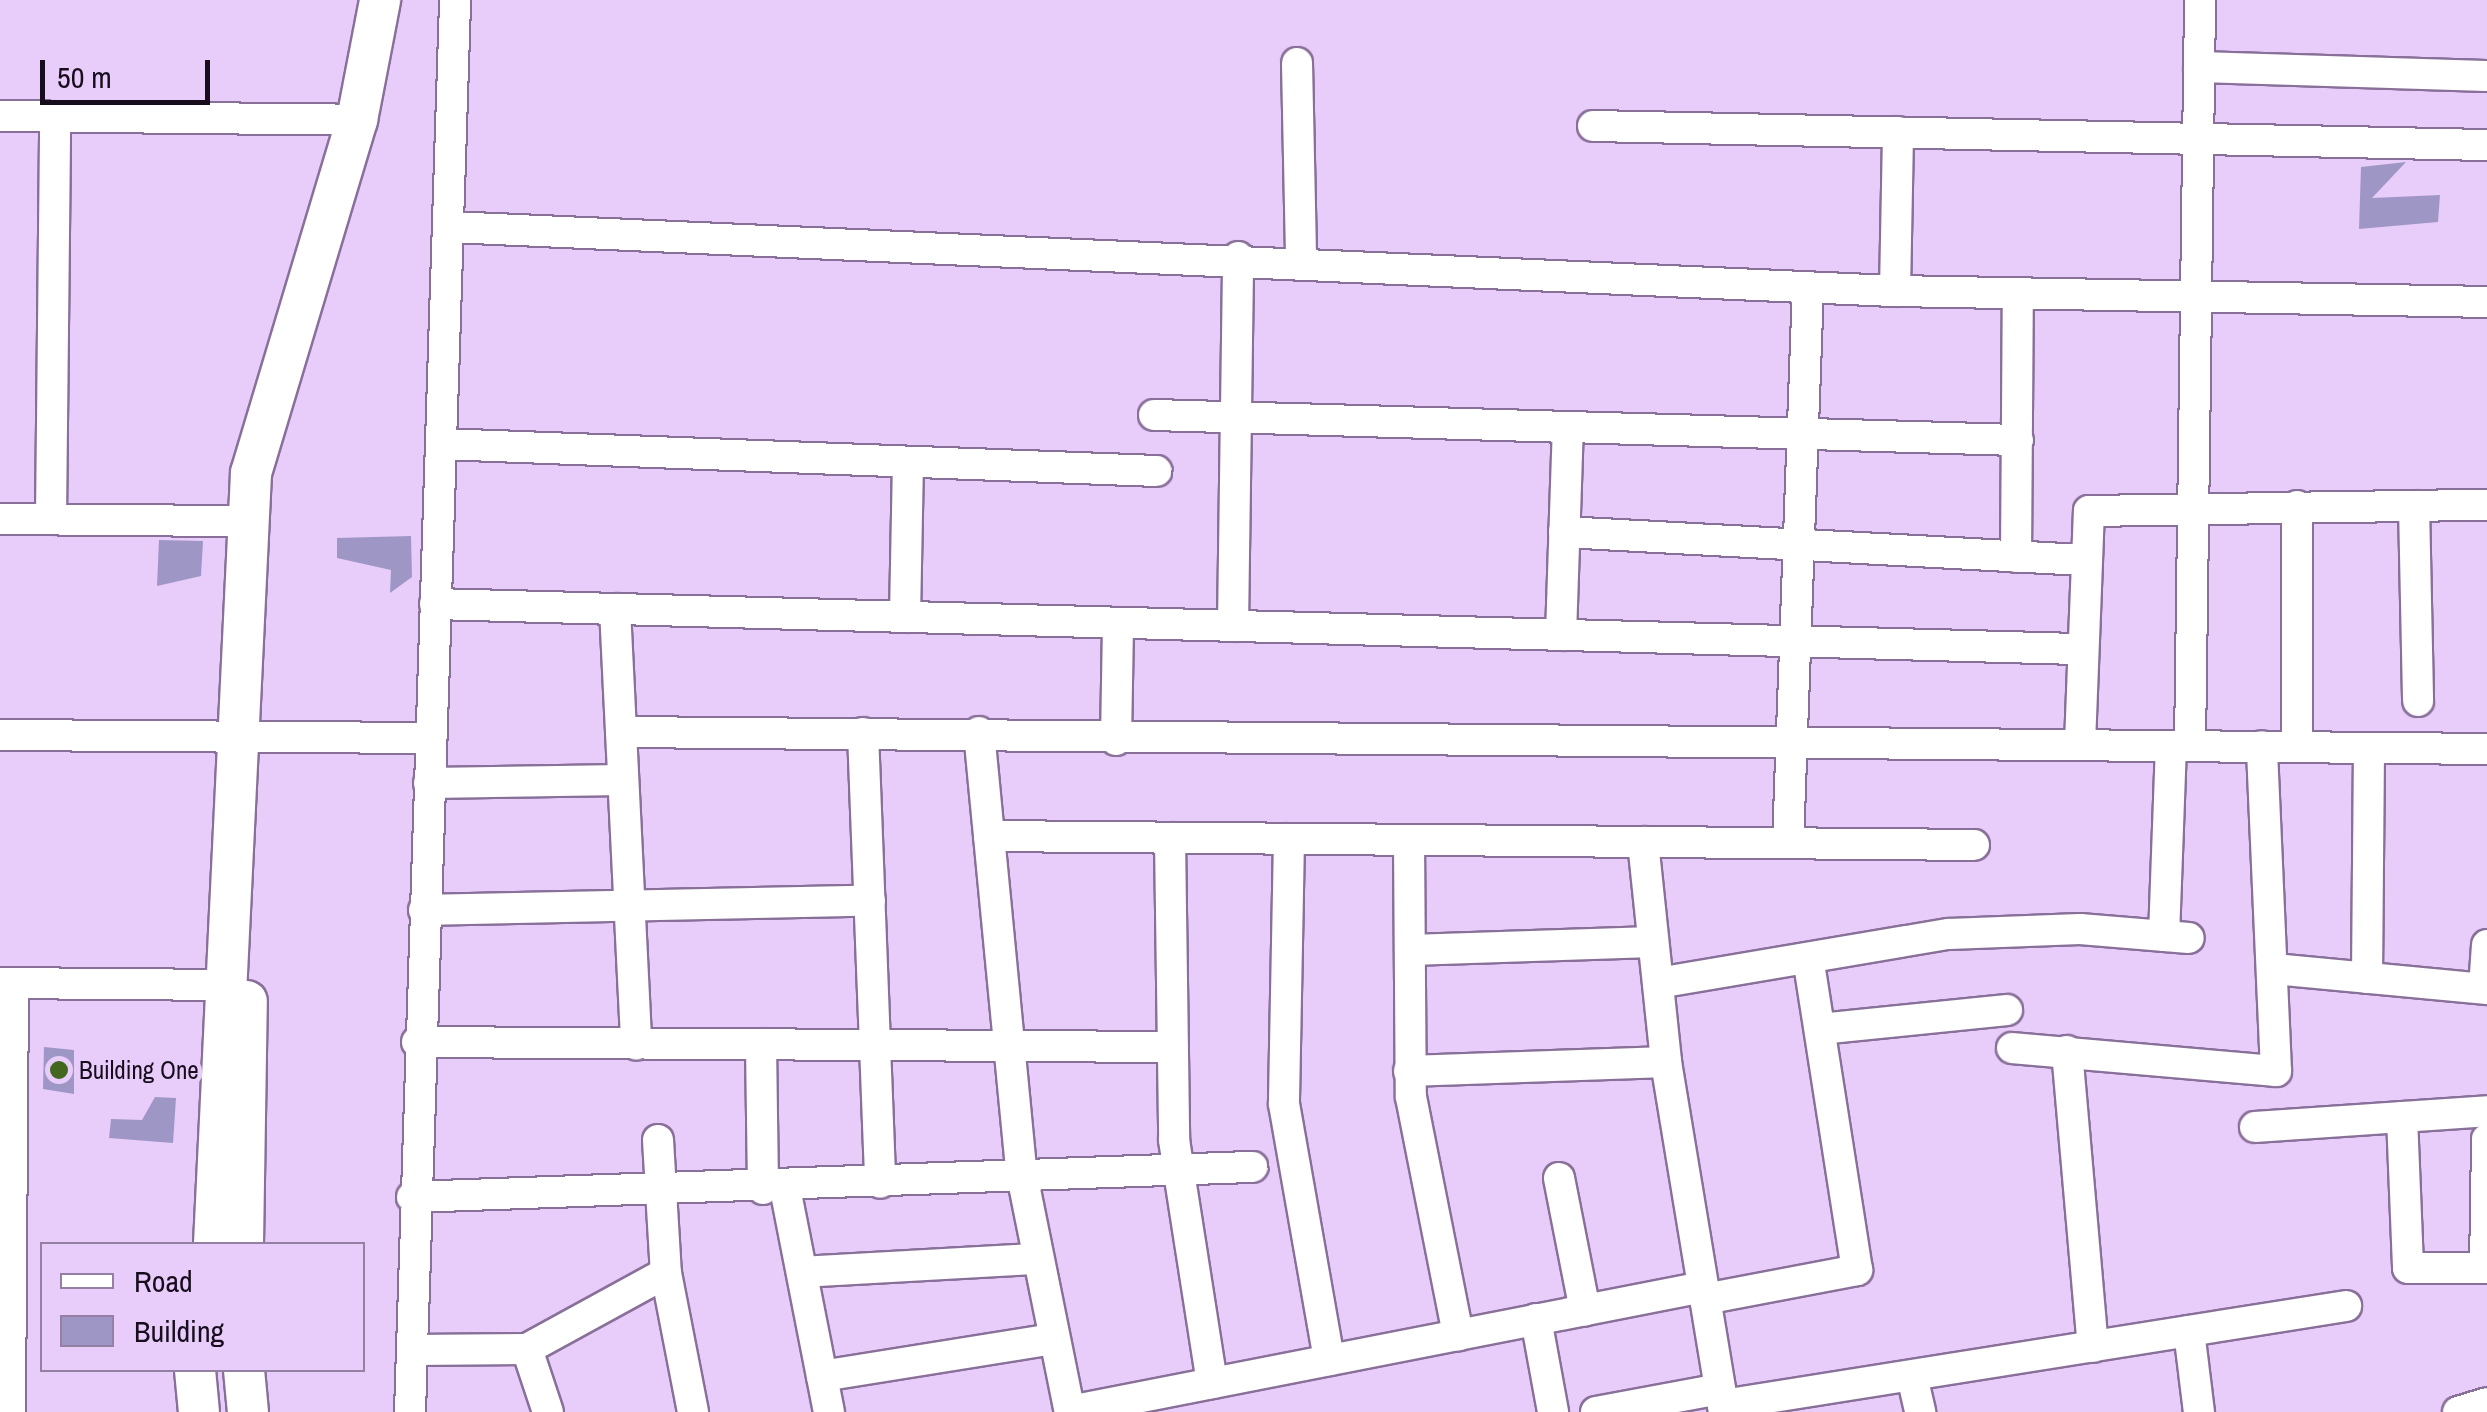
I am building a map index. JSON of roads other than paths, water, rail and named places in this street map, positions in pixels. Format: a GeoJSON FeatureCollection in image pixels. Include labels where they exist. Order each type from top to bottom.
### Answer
{"type":"FeatureCollection","features":[{"type":"Feature","properties":{"kind":"main road"},"geometry":{"type":"LineString","coordinates":[[214,1242],[217,1095],[230,914],[246,521],[258,440],[356,120],[380,0]]}},
{"type":"Feature","properties":{"kind":"main road"},"geometry":{"type":"LineString","coordinates":[[193,1242],[210,985],[230,914]]}},
{"type":"Feature","properties":{"kind":"main road"},"geometry":{"type":"LineString","coordinates":[[230,914],[249,1018],[244,1242]]}},
{"type":"Feature","properties":{"kind":"main road"},"geometry":{"type":"LineString","coordinates":[[195,1372],[200,1412]]}},
{"type":"Feature","properties":{"kind":"main road"},"geometry":{"type":"LineString","coordinates":[[219,1372],[224,1412]]}},
{"type":"Feature","properties":{"kind":"main road"},"geometry":{"type":"LineString","coordinates":[[244,1372],[248,1412]]}},
{"type":"Feature","properties":{"kind":"street"},"geometry":{"type":"LineString","coordinates":[[410,1412],[412,1197],[450,227],[455,0]]}},
{"type":"Feature","properties":{"kind":"street"},"geometry":{"type":"LineString","coordinates":[[1658,983],[1809,963],[1949,934],[2176,937],[2180,746],[2193,507],[2200,0]]}},
{"type":"Feature","properties":{"kind":"street"},"geometry":{"type":"LineString","coordinates":[[1297,62],[1301,261]]}},
{"type":"Feature","properties":{"kind":"street"},"geometry":{"type":"LineString","coordinates":[[2199,67],[2487,76]]}},
{"type":"Feature","properties":{"kind":"street"},"geometry":{"type":"LineString","coordinates":[[0,116],[356,120]]}},
{"type":"Feature","properties":{"kind":"street"},"geometry":{"type":"LineString","coordinates":[[51,520],[55,117]]}},
{"type":"Feature","properties":{"kind":"street"},"geometry":{"type":"LineString","coordinates":[[1593,126],[2487,145]]}},
{"type":"Feature","properties":{"kind":"street"},"geometry":{"type":"LineString","coordinates":[[1895,291],[1898,132]]}},
{"type":"Feature","properties":{"kind":"street"},"geometry":{"type":"LineString","coordinates":[[450,227],[1238,258],[2018,296],[2487,302]]}},
{"type":"Feature","properties":{"kind":"street"},"geometry":{"type":"LineString","coordinates":[[1232,626],[1238,258]]}},
{"type":"Feature","properties":{"kind":"street"},"geometry":{"type":"LineString","coordinates":[[1788,844],[1808,288]]}},
{"type":"Feature","properties":{"kind":"street"},"geometry":{"type":"LineString","coordinates":[[2016,556],[2018,296]]}},
{"type":"Feature","properties":{"kind":"street"},"geometry":{"type":"LineString","coordinates":[[1154,415],[2018,440]]}},
{"type":"Feature","properties":{"kind":"street"},"geometry":{"type":"LineString","coordinates":[[1560,635],[1568,427]]}},
{"type":"Feature","properties":{"kind":"street"},"geometry":{"type":"LineString","coordinates":[[441,444],[908,465],[1156,471]]}},
{"type":"Feature","properties":{"kind":"street"},"geometry":{"type":"LineString","coordinates":[[905,617],[908,465]]}},
{"type":"Feature","properties":{"kind":"street"},"geometry":{"type":"LineString","coordinates":[[2080,744],[2082,560],[2089,511],[2487,505]]}},
{"type":"Feature","properties":{"kind":"street"},"geometry":{"type":"LineString","coordinates":[[2297,506],[2297,747]]}},
{"type":"Feature","properties":{"kind":"street"},"geometry":{"type":"LineString","coordinates":[[2414,506],[2418,701]]}},
{"type":"Feature","properties":{"kind":"street"},"geometry":{"type":"LineString","coordinates":[[0,519],[246,521]]}},
{"type":"Feature","properties":{"kind":"street"},"geometry":{"type":"LineString","coordinates":[[1564,532],[2082,560]]}},
{"type":"Feature","properties":{"kind":"street"},"geometry":{"type":"LineString","coordinates":[[435,604],[2082,649]]}},
{"type":"Feature","properties":{"kind":"street"},"geometry":{"type":"LineString","coordinates":[[615,609],[636,1044]]}},
{"type":"Feature","properties":{"kind":"street"},"geometry":{"type":"LineString","coordinates":[[1116,740],[1118,623]]}},
{"type":"Feature","properties":{"kind":"street"},"geometry":{"type":"LineString","coordinates":[[621,732],[979,732],[1116,740],[1792,741],[2487,749]]}},
{"type":"Feature","properties":{"kind":"street"},"geometry":{"type":"LineString","coordinates":[[864,732],[880,1182]]}},
{"type":"Feature","properties":{"kind":"street"},"geometry":{"type":"LineString","coordinates":[[979,732],[1022,1175],[1070,1412],[1585,1310],[1858,1270],[1809,963]]}},
{"type":"Feature","properties":{"kind":"street"},"geometry":{"type":"LineString","coordinates":[[0,735],[430,738]]}},
{"type":"Feature","properties":{"kind":"street"},"geometry":{"type":"LineString","coordinates":[[2012,1048],[2276,1072],[2262,746]]}},
{"type":"Feature","properties":{"kind":"street"},"geometry":{"type":"LineString","coordinates":[[2367,978],[2369,748]]}},
{"type":"Feature","properties":{"kind":"street"},"geometry":{"type":"LineString","coordinates":[[429,783],[623,780]]}},
{"type":"Feature","properties":{"kind":"street"},"geometry":{"type":"LineString","coordinates":[[989,836],[1974,846]]}},
{"type":"Feature","properties":{"kind":"street"},"geometry":{"type":"LineString","coordinates":[[1170,838],[1168,1046],[1178,1175],[1212,1383]]}},
{"type":"Feature","properties":{"kind":"street"},"geometry":{"type":"LineString","coordinates":[[1288,839],[1284,1104],[1329,1360]]}},
{"type":"Feature","properties":{"kind":"street"},"geometry":{"type":"LineString","coordinates":[[1409,840],[1409,1071],[1458,1335]]}},
{"type":"Feature","properties":{"kind":"street"},"geometry":{"type":"LineString","coordinates":[[1644,842],[1666,1062],[1722,1402]]}},
{"type":"Feature","properties":{"kind":"street"},"geometry":{"type":"LineString","coordinates":[[424,910],[870,901]]}},
{"type":"Feature","properties":{"kind":"street"},"geometry":{"type":"LineString","coordinates":[[1410,950],[1653,942]]}},
{"type":"Feature","properties":{"kind":"street"},"geometry":{"type":"LineString","coordinates":[[2274,970],[2486,988],[2487,946]]}},
{"type":"Feature","properties":{"kind":"street"},"geometry":{"type":"LineString","coordinates":[[10,1412],[6,983],[210,985]]}},
{"type":"Feature","properties":{"kind":"street"},"geometry":{"type":"LineString","coordinates":[[1820,1029],[2007,1010]]}},
{"type":"Feature","properties":{"kind":"street"},"geometry":{"type":"LineString","coordinates":[[417,1042],[1168,1046]]}},
{"type":"Feature","properties":{"kind":"street"},"geometry":{"type":"LineString","coordinates":[[761,1044],[774,1188],[802,1272],[830,1412]]}},
{"type":"Feature","properties":{"kind":"street"},"geometry":{"type":"LineString","coordinates":[[2067,1050],[2093,1347]]}},
{"type":"Feature","properties":{"kind":"street"},"geometry":{"type":"LineString","coordinates":[[1409,1071],[1666,1062]]}},
{"type":"Feature","properties":{"kind":"street"},"geometry":{"type":"LineString","coordinates":[[2256,1127],[2487,1111]]}},
{"type":"Feature","properties":{"kind":"street"},"geometry":{"type":"LineString","coordinates":[[2402,1117],[2408,1268],[2486,1268],[2487,1139]]}},
{"type":"Feature","properties":{"kind":"street"},"geometry":{"type":"LineString","coordinates":[[658,1140],[666,1272],[693,1412]]}},
{"type":"Feature","properties":{"kind":"street"},"geometry":{"type":"LineString","coordinates":[[412,1197],[661,1194],[1022,1175],[1178,1175],[1252,1167]]}},
{"type":"Feature","properties":{"kind":"street"},"geometry":{"type":"LineString","coordinates":[[1559,1178],[1585,1310]]}},
{"type":"Feature","properties":{"kind":"street"},"geometry":{"type":"LineString","coordinates":[[802,1272],[1037,1258]]}},
{"type":"Feature","properties":{"kind":"street"},"geometry":{"type":"LineString","coordinates":[[412,1350],[527,1349],[666,1272]]}},
{"type":"Feature","properties":{"kind":"street"},"geometry":{"type":"LineString","coordinates":[[1596,1412],[1722,1402],[1912,1376],[2346,1306]]}},
{"type":"Feature","properties":{"kind":"street"},"geometry":{"type":"LineString","coordinates":[[1536,1320],[1552,1412]]}},
{"type":"Feature","properties":{"kind":"street"},"geometry":{"type":"LineString","coordinates":[[2189,1331],[2199,1412]]}},
{"type":"Feature","properties":{"kind":"street"},"geometry":{"type":"LineString","coordinates":[[822,1376],[1054,1339]]}},
{"type":"Feature","properties":{"kind":"street"},"geometry":{"type":"LineString","coordinates":[[527,1349],[548,1412]]}},
{"type":"Feature","properties":{"kind":"street"},"geometry":{"type":"LineString","coordinates":[[1912,1376],[1920,1412]]}},
{"type":"Feature","properties":{"kind":"street"},"geometry":{"type":"LineString","coordinates":[[2458,1412],[2487,1403]]}},
{"type":"Feature","properties":{"kind":"place","name":"Building One"},"geometry":{"type":"Point","coordinates":[59,1070]}}]}
